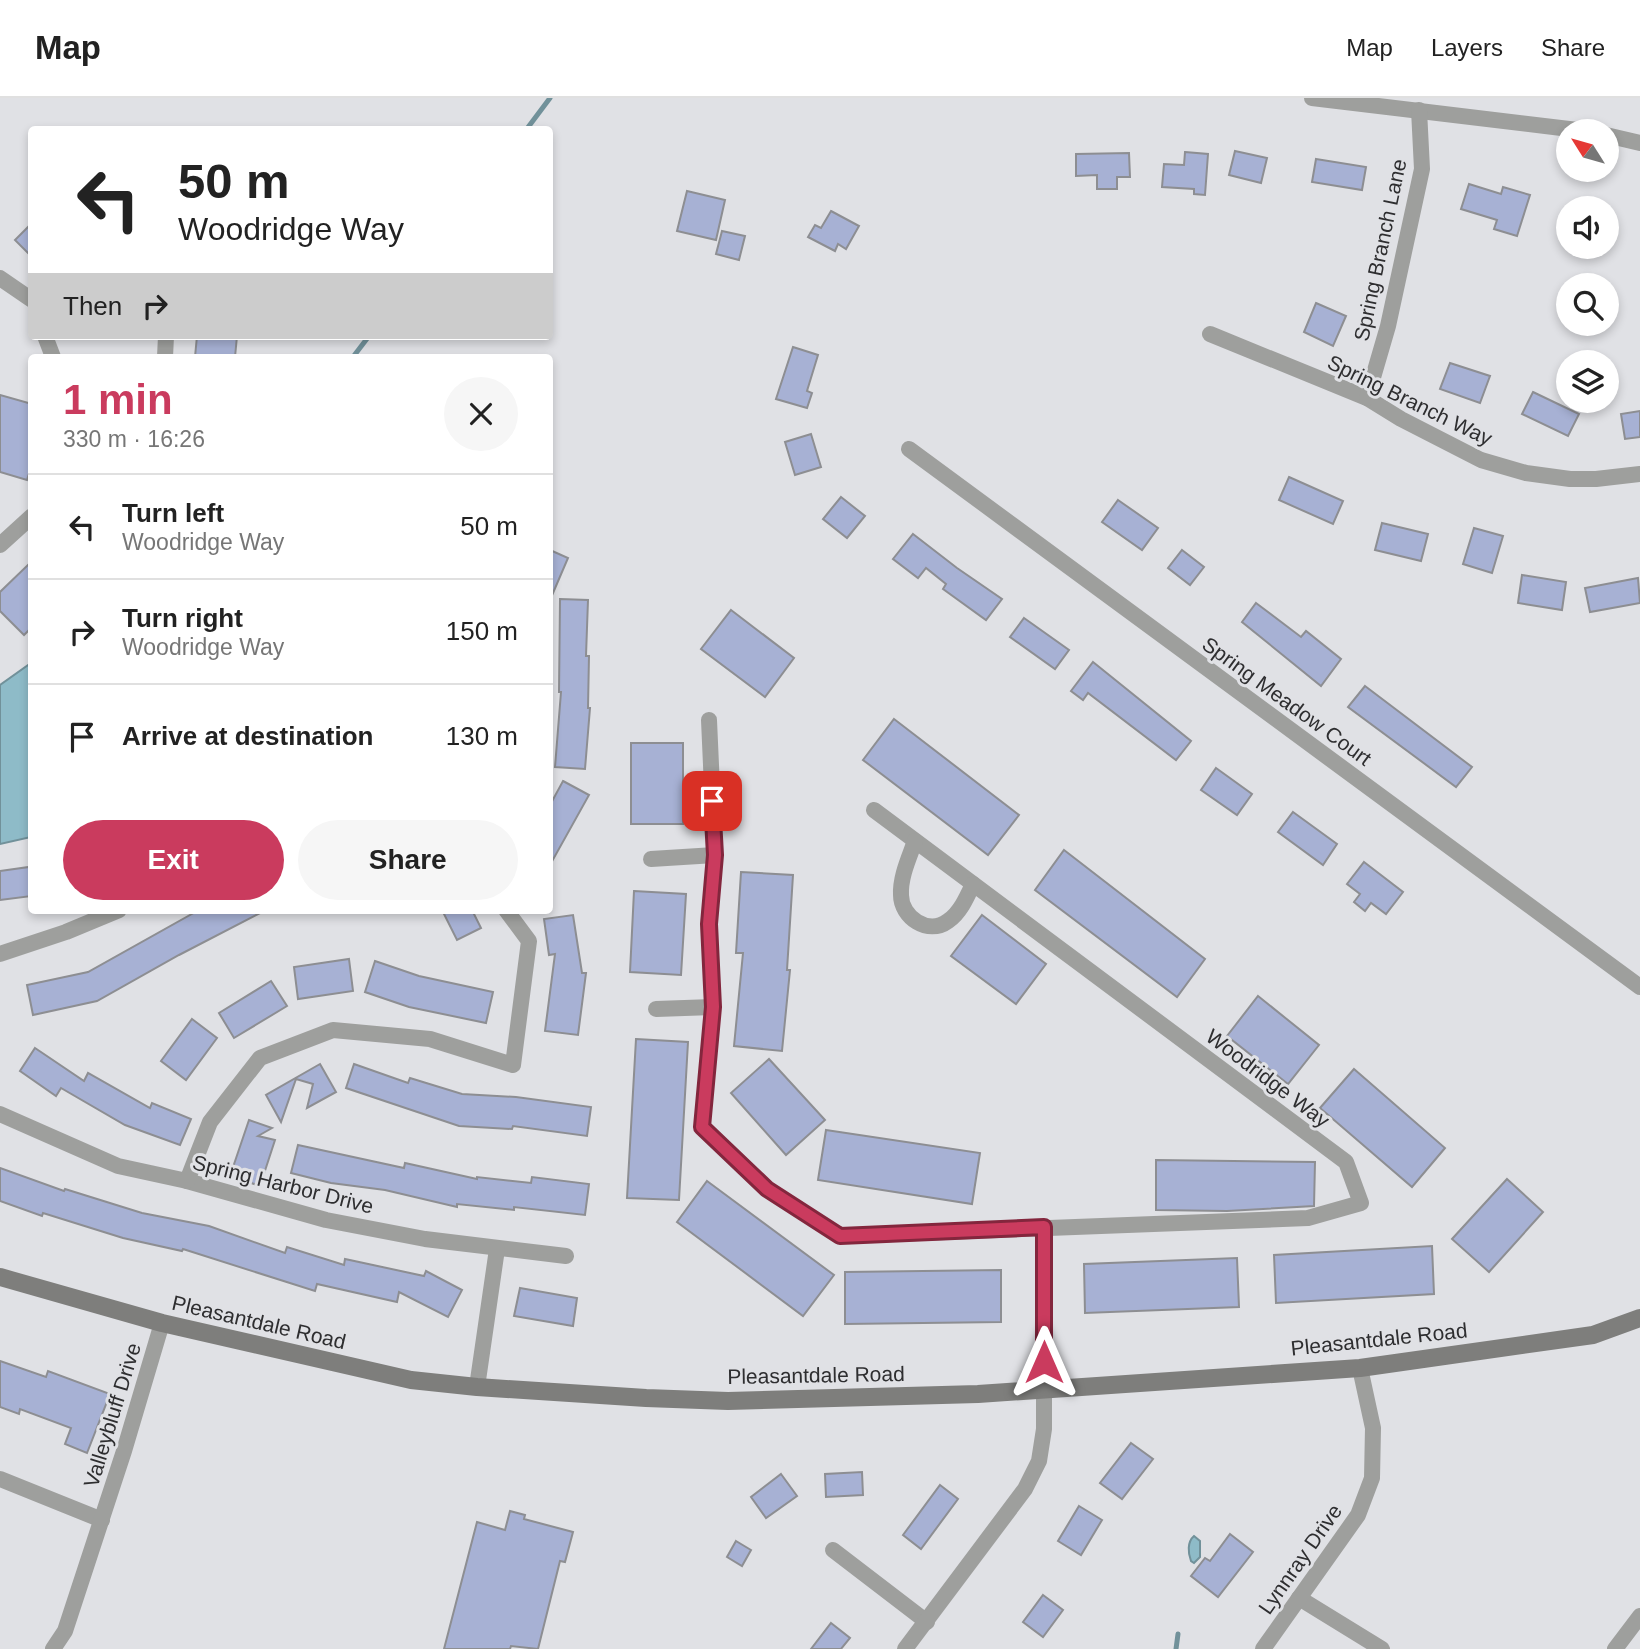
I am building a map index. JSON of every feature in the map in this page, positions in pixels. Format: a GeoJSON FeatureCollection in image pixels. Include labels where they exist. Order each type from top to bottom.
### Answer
{"type":"FeatureCollection","features":[{"type":"Feature","properties":{"kind":"main road","name":"Pleasantdale Road"},"geometry":{"type":"LineString","coordinates":[[0,1277],[162,1323],[411,1380],[477,1387],[728,1401],[978,1394],[1360,1368],[1593,1335],[1640,1318]]}},
{"type":"Feature","properties":{"kind":"street"},"geometry":{"type":"LineString","coordinates":[[1312,98],[1556,127]]}},
{"type":"Feature","properties":{"kind":"street","name":"Spring Branch Lane"},"geometry":{"type":"LineString","coordinates":[[1367,398],[1388,326],[1422,169],[1419,110]]}},
{"type":"Feature","properties":{"kind":"street"},"geometry":{"type":"LineString","coordinates":[[1619,138],[1640,143]]}},
{"type":"Feature","properties":{"kind":"street"},"geometry":{"type":"LineString","coordinates":[[0,278],[28,297]]}},
{"type":"Feature","properties":{"kind":"street","name":"Spring Branch Way"},"geometry":{"type":"LineString","coordinates":[[1210,334],[1367,398],[1401,419],[1470,454],[1504,467],[1570,479],[1640,474]]}},
{"type":"Feature","properties":{"kind":"street","name":"Spring Meadow Court"},"geometry":{"type":"LineString","coordinates":[[909,449],[1640,987]]}},
{"type":"Feature","properties":{"kind":"street"},"geometry":{"type":"LineString","coordinates":[[0,545],[28,520]]}},
{"type":"Feature","properties":{"kind":"street","name":"Woodridge Way"},"geometry":{"type":"LineString","coordinates":[[709,720],[715,855],[709,924],[713,1007],[702,1127],[767,1189],[840,1236],[1308,1218],[1361,1203],[1346,1163],[874,810]]}},
{"type":"Feature","properties":{"kind":"street"},"geometry":{"type":"LineString","coordinates":[[915,841],[900,893],[902,908],[908,916],[918,922],[940,925],[949,920],[964,902],[973,884]]}},
{"type":"Feature","properties":{"kind":"street"},"geometry":{"type":"LineString","coordinates":[[651,859],[715,855]]}},
{"type":"Feature","properties":{"kind":"street"},"geometry":{"type":"LineString","coordinates":[[0,954],[109,914]]}},
{"type":"Feature","properties":{"kind":"street"},"geometry":{"type":"LineString","coordinates":[[187,1181],[210,1122],[260,1058],[333,1030],[430,1039],[513,1065],[529,941],[509,914]]}},
{"type":"Feature","properties":{"kind":"street"},"geometry":{"type":"LineString","coordinates":[[656,1009],[713,1007]]}},
{"type":"Feature","properties":{"kind":"street","name":"Spring Harbor Drive"},"geometry":{"type":"LineString","coordinates":[[0,1114],[118,1166],[187,1181],[326,1220],[425,1239],[566,1256]]}},
{"type":"Feature","properties":{"kind":"street"},"geometry":{"type":"LineString","coordinates":[[905,1649],[1025,1489],[1039,1461],[1044,1429],[1044,1227]]}},
{"type":"Feature","properties":{"kind":"street"},"geometry":{"type":"LineString","coordinates":[[477,1387],[497,1249]]}},
{"type":"Feature","properties":{"kind":"street","name":"Valleybluff Drive"},"geometry":{"type":"LineString","coordinates":[[53,1649],[65,1631],[162,1323]]}},
{"type":"Feature","properties":{"kind":"street","name":"Lynnray Drive"},"geometry":{"type":"LineString","coordinates":[[1263,1649],[1358,1516],[1372,1478],[1373,1429],[1360,1368]]}},
{"type":"Feature","properties":{"kind":"street","name":"Valleybluff Drive"},"geometry":{"type":"LineString","coordinates":[[0,1479],[102,1520]]}},
{"type":"Feature","properties":{"kind":"street"},"geometry":{"type":"LineString","coordinates":[[833,1550],[927,1622]]}},
{"type":"Feature","properties":{"kind":"street"},"geometry":{"type":"LineString","coordinates":[[1299,1598],[1382,1649]]}},
{"type":"Feature","properties":{"kind":"street"},"geometry":{"type":"LineString","coordinates":[[1615,1649],[1640,1616]]}},
{"type":"Feature","properties":{"kind":"water"},"geometry":{"type":"Polygon","coordinates":[[[28,665],[28,838],[0,844],[0,685],[28,665]]]}},
{"type":"Feature","properties":{"kind":"water"},"geometry":{"type":"Polygon","coordinates":[[[1194,1536],[1200,1541],[1200,1557],[1194,1563],[1189,1555],[1189,1548],[1194,1536]]]}},
{"type":"Feature","properties":{"kind":"building"},"geometry":{"type":"Polygon","coordinates":[[[1235,151],[1267,158],[1261,183],[1229,175],[1235,151]]]}},
{"type":"Feature","properties":{"kind":"building"},"geometry":{"type":"Polygon","coordinates":[[[1185,152],[1208,154],[1205,195],[1194,194],[1194,189],[1162,187],[1164,164],[1184,165],[1185,152]]]}},
{"type":"Feature","properties":{"kind":"building"},"geometry":{"type":"Polygon","coordinates":[[[1129,153],[1130,177],[1117,177],[1117,189],[1097,189],[1097,175],[1076,176],[1076,154],[1129,153]]]}},
{"type":"Feature","properties":{"kind":"building"},"geometry":{"type":"Polygon","coordinates":[[[1316,159],[1366,167],[1362,190],[1312,182],[1316,159]]]}},
{"type":"Feature","properties":{"kind":"building"},"geometry":{"type":"Polygon","coordinates":[[[1469,184],[1501,194],[1503,187],[1530,195],[1517,236],[1494,229],[1497,220],[1461,209],[1469,184]]]}},
{"type":"Feature","properties":{"kind":"building"},"geometry":{"type":"Polygon","coordinates":[[[687,191],[725,200],[716,240],[677,231],[687,191]]]}},
{"type":"Feature","properties":{"kind":"building"},"geometry":{"type":"Polygon","coordinates":[[[831,211],[859,226],[846,249],[838,244],[835,251],[808,237],[815,225],[821,228],[831,211]]]}},
{"type":"Feature","properties":{"kind":"building"},"geometry":{"type":"Polygon","coordinates":[[[28,227],[28,253],[15,240],[28,227]]]}},
{"type":"Feature","properties":{"kind":"building"},"geometry":{"type":"Polygon","coordinates":[[[722,231],[745,236],[739,260],[716,254],[722,231]]]}},
{"type":"Feature","properties":{"kind":"building"},"geometry":{"type":"Polygon","coordinates":[[[1316,303],[1346,316],[1333,346],[1304,332],[1316,303]]]}},
{"type":"Feature","properties":{"kind":"building"},"geometry":{"type":"Polygon","coordinates":[[[197,340],[237,340],[235,354],[195,354],[197,340]]]}},
{"type":"Feature","properties":{"kind":"building"},"geometry":{"type":"Polygon","coordinates":[[[793,347],[818,355],[807,391],[812,393],[807,408],[776,399],[793,347]]]}},
{"type":"Feature","properties":{"kind":"building"},"geometry":{"type":"Polygon","coordinates":[[[1450,363],[1490,376],[1480,403],[1440,389],[1450,363]]]}},
{"type":"Feature","properties":{"kind":"building"},"geometry":{"type":"Polygon","coordinates":[[[1533,392],[1556,403],[1556,413],[1579,414],[1568,436],[1522,414],[1533,392]]]}},
{"type":"Feature","properties":{"kind":"building"},"geometry":{"type":"Polygon","coordinates":[[[0,395],[28,403],[28,477],[27,480],[0,472],[0,395]]]}},
{"type":"Feature","properties":{"kind":"building"},"geometry":{"type":"Polygon","coordinates":[[[1640,411],[1640,437],[1625,439],[1621,414],[1640,411]]]}},
{"type":"Feature","properties":{"kind":"building"},"geometry":{"type":"Polygon","coordinates":[[[811,434],[821,467],[795,475],[785,442],[811,434]]]}},
{"type":"Feature","properties":{"kind":"building"},"geometry":{"type":"Polygon","coordinates":[[[1289,477],[1343,501],[1333,524],[1279,500],[1289,477]]]}},
{"type":"Feature","properties":{"kind":"building"},"geometry":{"type":"Polygon","coordinates":[[[841,497],[865,516],[847,538],[823,519],[841,497]]]}},
{"type":"Feature","properties":{"kind":"building"},"geometry":{"type":"Polygon","coordinates":[[[1118,500],[1158,528],[1142,550],[1102,522],[1118,500]]]}},
{"type":"Feature","properties":{"kind":"building"},"geometry":{"type":"Polygon","coordinates":[[[1382,523],[1428,534],[1421,561],[1375,550],[1382,523]]]}},
{"type":"Feature","properties":{"kind":"building"},"geometry":{"type":"Polygon","coordinates":[[[1474,528],[1503,536],[1492,573],[1463,564],[1474,528]]]}},
{"type":"Feature","properties":{"kind":"building"},"geometry":{"type":"Polygon","coordinates":[[[913,534],[1002,599],[986,620],[943,589],[946,584],[926,568],[918,578],[893,559],[913,534]]]}},
{"type":"Feature","properties":{"kind":"building"},"geometry":{"type":"Polygon","coordinates":[[[1182,550],[1204,567],[1190,585],[1168,568],[1182,550]]]}},
{"type":"Feature","properties":{"kind":"building"},"geometry":{"type":"Polygon","coordinates":[[[553,551],[568,558],[553,593],[553,551]]]}},
{"type":"Feature","properties":{"kind":"building"},"geometry":{"type":"Polygon","coordinates":[[[28,565],[28,631],[24,635],[0,611],[0,592],[28,565]]]}},
{"type":"Feature","properties":{"kind":"building"},"geometry":{"type":"Polygon","coordinates":[[[1522,575],[1566,582],[1562,610],[1518,603],[1522,575]]]}},
{"type":"Feature","properties":{"kind":"building"},"geometry":{"type":"Polygon","coordinates":[[[1638,578],[1640,603],[1590,612],[1585,588],[1638,578]]]}},
{"type":"Feature","properties":{"kind":"building"},"geometry":{"type":"Polygon","coordinates":[[[560,599],[588,600],[586,656],[589,656],[590,708],[585,769],[555,767],[561,692],[560,599]]]}},
{"type":"Feature","properties":{"kind":"building"},"geometry":{"type":"Polygon","coordinates":[[[1256,603],[1301,637],[1306,631],[1341,659],[1321,686],[1242,622],[1256,603]]]}},
{"type":"Feature","properties":{"kind":"building"},"geometry":{"type":"Polygon","coordinates":[[[731,610],[794,658],[765,697],[701,649],[731,610]]]}},
{"type":"Feature","properties":{"kind":"building"},"geometry":{"type":"Polygon","coordinates":[[[1024,618],[1069,650],[1055,669],[1010,637],[1024,618]]]}},
{"type":"Feature","properties":{"kind":"building"},"geometry":{"type":"Polygon","coordinates":[[[1093,662],[1191,741],[1176,760],[1088,693],[1083,700],[1071,691],[1093,662]]]}},
{"type":"Feature","properties":{"kind":"building"},"geometry":{"type":"Polygon","coordinates":[[[1365,686],[1472,767],[1456,787],[1348,707],[1365,686]]]}},
{"type":"Feature","properties":{"kind":"building"},"geometry":{"type":"Polygon","coordinates":[[[894,719],[1019,815],[988,855],[863,760],[894,719]]]}},
{"type":"Feature","properties":{"kind":"building"},"geometry":{"type":"Polygon","coordinates":[[[631,743],[683,743],[683,824],[631,824],[631,743]]]}},
{"type":"Feature","properties":{"kind":"building"},"geometry":{"type":"Polygon","coordinates":[[[1216,768],[1252,794],[1237,815],[1201,790],[1216,768]]]}},
{"type":"Feature","properties":{"kind":"building"},"geometry":{"type":"Polygon","coordinates":[[[563,781],[589,795],[553,860],[553,799],[563,781]]]}},
{"type":"Feature","properties":{"kind":"building"},"geometry":{"type":"Polygon","coordinates":[[[1293,812],[1337,844],[1323,865],[1278,832],[1293,812]]]}},
{"type":"Feature","properties":{"kind":"building"},"geometry":{"type":"Polygon","coordinates":[[[1064,850],[1205,959],[1177,997],[1035,890],[1064,850]]]}},
{"type":"Feature","properties":{"kind":"building"},"geometry":{"type":"Polygon","coordinates":[[[1364,862],[1403,892],[1386,914],[1371,903],[1365,911],[1354,902],[1360,894],[1347,884],[1364,862]]]}},
{"type":"Feature","properties":{"kind":"building"},"geometry":{"type":"Polygon","coordinates":[[[28,867],[28,896],[0,900],[0,871],[28,867]]]}},
{"type":"Feature","properties":{"kind":"building"},"geometry":{"type":"Polygon","coordinates":[[[741,872],[793,875],[787,970],[790,970],[782,1051],[734,1046],[743,953],[736,953],[741,872]]]}},
{"type":"Feature","properties":{"kind":"building"},"geometry":{"type":"Polygon","coordinates":[[[634,891],[686,894],[681,975],[630,972],[634,891]]]}},
{"type":"Feature","properties":{"kind":"building"},"geometry":{"type":"Polygon","coordinates":[[[192,914],[258,914],[97,1001],[33,1015],[27,985],[88,972],[192,914]]]}},
{"type":"Feature","properties":{"kind":"building"},"geometry":{"type":"Polygon","coordinates":[[[444,914],[474,914],[481,928],[457,940],[444,914]]]}},
{"type":"Feature","properties":{"kind":"building"},"geometry":{"type":"Polygon","coordinates":[[[573,915],[582,973],[586,973],[578,1035],[545,1031],[555,954],[549,955],[544,919],[573,915]]]}},
{"type":"Feature","properties":{"kind":"building"},"geometry":{"type":"Polygon","coordinates":[[[982,915],[1046,964],[1016,1004],[951,956],[982,915]]]}},
{"type":"Feature","properties":{"kind":"building"},"geometry":{"type":"Polygon","coordinates":[[[349,959],[353,991],[298,999],[294,967],[349,959]]]}},
{"type":"Feature","properties":{"kind":"building"},"geometry":{"type":"Polygon","coordinates":[[[375,961],[419,976],[493,992],[486,1023],[409,1007],[365,992],[375,961]]]}},
{"type":"Feature","properties":{"kind":"building"},"geometry":{"type":"Polygon","coordinates":[[[271,981],[287,1006],[234,1038],[219,1013],[271,981]]]}},
{"type":"Feature","properties":{"kind":"building"},"geometry":{"type":"Polygon","coordinates":[[[1258,996],[1319,1045],[1288,1084],[1227,1036],[1258,996]]]}},
{"type":"Feature","properties":{"kind":"building"},"geometry":{"type":"Polygon","coordinates":[[[192,1019],[217,1038],[186,1080],[161,1061],[192,1019]]]}},
{"type":"Feature","properties":{"kind":"building"},"geometry":{"type":"Polygon","coordinates":[[[636,1039],[688,1042],[679,1200],[627,1198],[636,1039]]]}},
{"type":"Feature","properties":{"kind":"building"},"geometry":{"type":"Polygon","coordinates":[[[35,1048],[84,1081],[88,1073],[150,1108],[152,1103],[191,1119],[180,1145],[125,1125],[61,1088],[56,1096],[20,1071],[35,1048]]]}},
{"type":"Feature","properties":{"kind":"building"},"geometry":{"type":"Polygon","coordinates":[[[769,1059],[825,1120],[786,1155],[731,1093],[769,1059]]]}},
{"type":"Feature","properties":{"kind":"building"},"geometry":{"type":"Polygon","coordinates":[[[320,1064],[336,1092],[307,1108],[313,1084],[296,1079],[281,1122],[266,1095],[320,1064]]]}},
{"type":"Feature","properties":{"kind":"building"},"geometry":{"type":"Polygon","coordinates":[[[354,1064],[408,1083],[410,1078],[462,1094],[516,1097],[591,1107],[587,1136],[513,1126],[512,1129],[459,1126],[346,1088],[354,1064]]]}},
{"type":"Feature","properties":{"kind":"building"},"geometry":{"type":"Polygon","coordinates":[[[1354,1069],[1445,1148],[1412,1187],[1320,1108],[1354,1069]]]}},
{"type":"Feature","properties":{"kind":"building"},"geometry":{"type":"Polygon","coordinates":[[[249,1120],[272,1128],[258,1136],[275,1140],[260,1186],[230,1176],[249,1120]]]}},
{"type":"Feature","properties":{"kind":"building"},"geometry":{"type":"Polygon","coordinates":[[[826,1130],[980,1153],[972,1204],[818,1180],[826,1130]]]}},
{"type":"Feature","properties":{"kind":"building"},"geometry":{"type":"Polygon","coordinates":[[[298,1145],[404,1168],[405,1163],[477,1179],[531,1183],[532,1177],[589,1184],[585,1215],[514,1207],[514,1210],[457,1204],[457,1207],[385,1190],[331,1183],[291,1173],[298,1145]]]}},
{"type":"Feature","properties":{"kind":"building"},"geometry":{"type":"Polygon","coordinates":[[[1156,1160],[1315,1162],[1314,1206],[1227,1211],[1156,1210],[1156,1160]]]}},
{"type":"Feature","properties":{"kind":"building"},"geometry":{"type":"Polygon","coordinates":[[[0,1168],[64,1191],[65,1189],[142,1213],[209,1226],[285,1253],[287,1247],[344,1265],[345,1259],[424,1276],[426,1271],[462,1290],[448,1317],[399,1292],[397,1302],[317,1284],[315,1291],[183,1249],[182,1251],[123,1238],[43,1213],[42,1216],[0,1201],[0,1168]]]}},
{"type":"Feature","properties":{"kind":"building"},"geometry":{"type":"Polygon","coordinates":[[[1507,1179],[1543,1212],[1489,1272],[1452,1239],[1507,1179]]]}},
{"type":"Feature","properties":{"kind":"building"},"geometry":{"type":"Polygon","coordinates":[[[707,1181],[834,1275],[803,1316],[677,1222],[707,1181]]]}},
{"type":"Feature","properties":{"kind":"building"},"geometry":{"type":"Polygon","coordinates":[[[1432,1246],[1434,1294],[1276,1303],[1274,1255],[1432,1246]]]}},
{"type":"Feature","properties":{"kind":"building"},"geometry":{"type":"Polygon","coordinates":[[[1237,1258],[1239,1307],[1085,1313],[1084,1264],[1237,1258]]]}},
{"type":"Feature","properties":{"kind":"building"},"geometry":{"type":"Polygon","coordinates":[[[1001,1270],[1001,1322],[845,1324],[845,1272],[1001,1270]]]}},
{"type":"Feature","properties":{"kind":"building"},"geometry":{"type":"Polygon","coordinates":[[[520,1288],[577,1298],[573,1326],[514,1316],[520,1288]]]}},
{"type":"Feature","properties":{"kind":"building"},"geometry":{"type":"Polygon","coordinates":[[[0,1361],[46,1377],[48,1371],[110,1394],[87,1453],[65,1444],[71,1428],[20,1409],[19,1414],[0,1407],[0,1361]]]}},
{"type":"Feature","properties":{"kind":"building"},"geometry":{"type":"Polygon","coordinates":[[[1131,1443],[1153,1459],[1122,1499],[1100,1483],[1131,1443]]]}},
{"type":"Feature","properties":{"kind":"building"},"geometry":{"type":"Polygon","coordinates":[[[862,1472],[863,1495],[826,1497],[825,1474],[862,1472]]]}},
{"type":"Feature","properties":{"kind":"building"},"geometry":{"type":"Polygon","coordinates":[[[781,1474],[797,1496],[766,1518],[751,1497],[781,1474]]]}},
{"type":"Feature","properties":{"kind":"building"},"geometry":{"type":"Polygon","coordinates":[[[940,1485],[958,1499],[921,1549],[903,1535],[940,1485]]]}},
{"type":"Feature","properties":{"kind":"building"},"geometry":{"type":"Polygon","coordinates":[[[1079,1506],[1102,1520],[1081,1555],[1058,1541],[1079,1506]]]}},
{"type":"Feature","properties":{"kind":"building"},"geometry":{"type":"Polygon","coordinates":[[[510,1511],[525,1515],[524,1519],[573,1532],[565,1562],[560,1561],[538,1649],[511,1646],[510,1649],[444,1649],[477,1522],[505,1530],[510,1511]]]}},
{"type":"Feature","properties":{"kind":"building"},"geometry":{"type":"Polygon","coordinates":[[[1230,1534],[1253,1552],[1218,1597],[1191,1576],[1205,1558],[1210,1561],[1230,1534]]]}},
{"type":"Feature","properties":{"kind":"building"},"geometry":{"type":"Polygon","coordinates":[[[736,1541],[751,1550],[742,1566],[727,1557],[736,1541]]]}},
{"type":"Feature","properties":{"kind":"building"},"geometry":{"type":"Polygon","coordinates":[[[1043,1595],[1063,1610],[1043,1637],[1023,1622],[1043,1595]]]}},
{"type":"Feature","properties":{"kind":"building"},"geometry":{"type":"Polygon","coordinates":[[[831,1623],[850,1638],[841,1649],[811,1649],[831,1623]]]}},
{"type":"Feature","properties":{"kind":"waterway"},"geometry":{"type":"LineString","coordinates":[[529,126],[550,98]]}},
{"type":"Feature","properties":{"kind":"waterway"},"geometry":{"type":"LineString","coordinates":[[355,354],[366,340]]}},
{"type":"Feature","properties":{"kind":"waterway"},"geometry":{"type":"LineString","coordinates":[[1176,1649],[1178,1634]]}},
{"type":"Feature","properties":{"kind":"route"},"geometry":{"type":"LineString","coordinates":[[712,801],[715,855],[709,924],[713,1007],[702,1127],[767,1189],[840,1236],[1044,1227],[1044,1362]]}}]}
